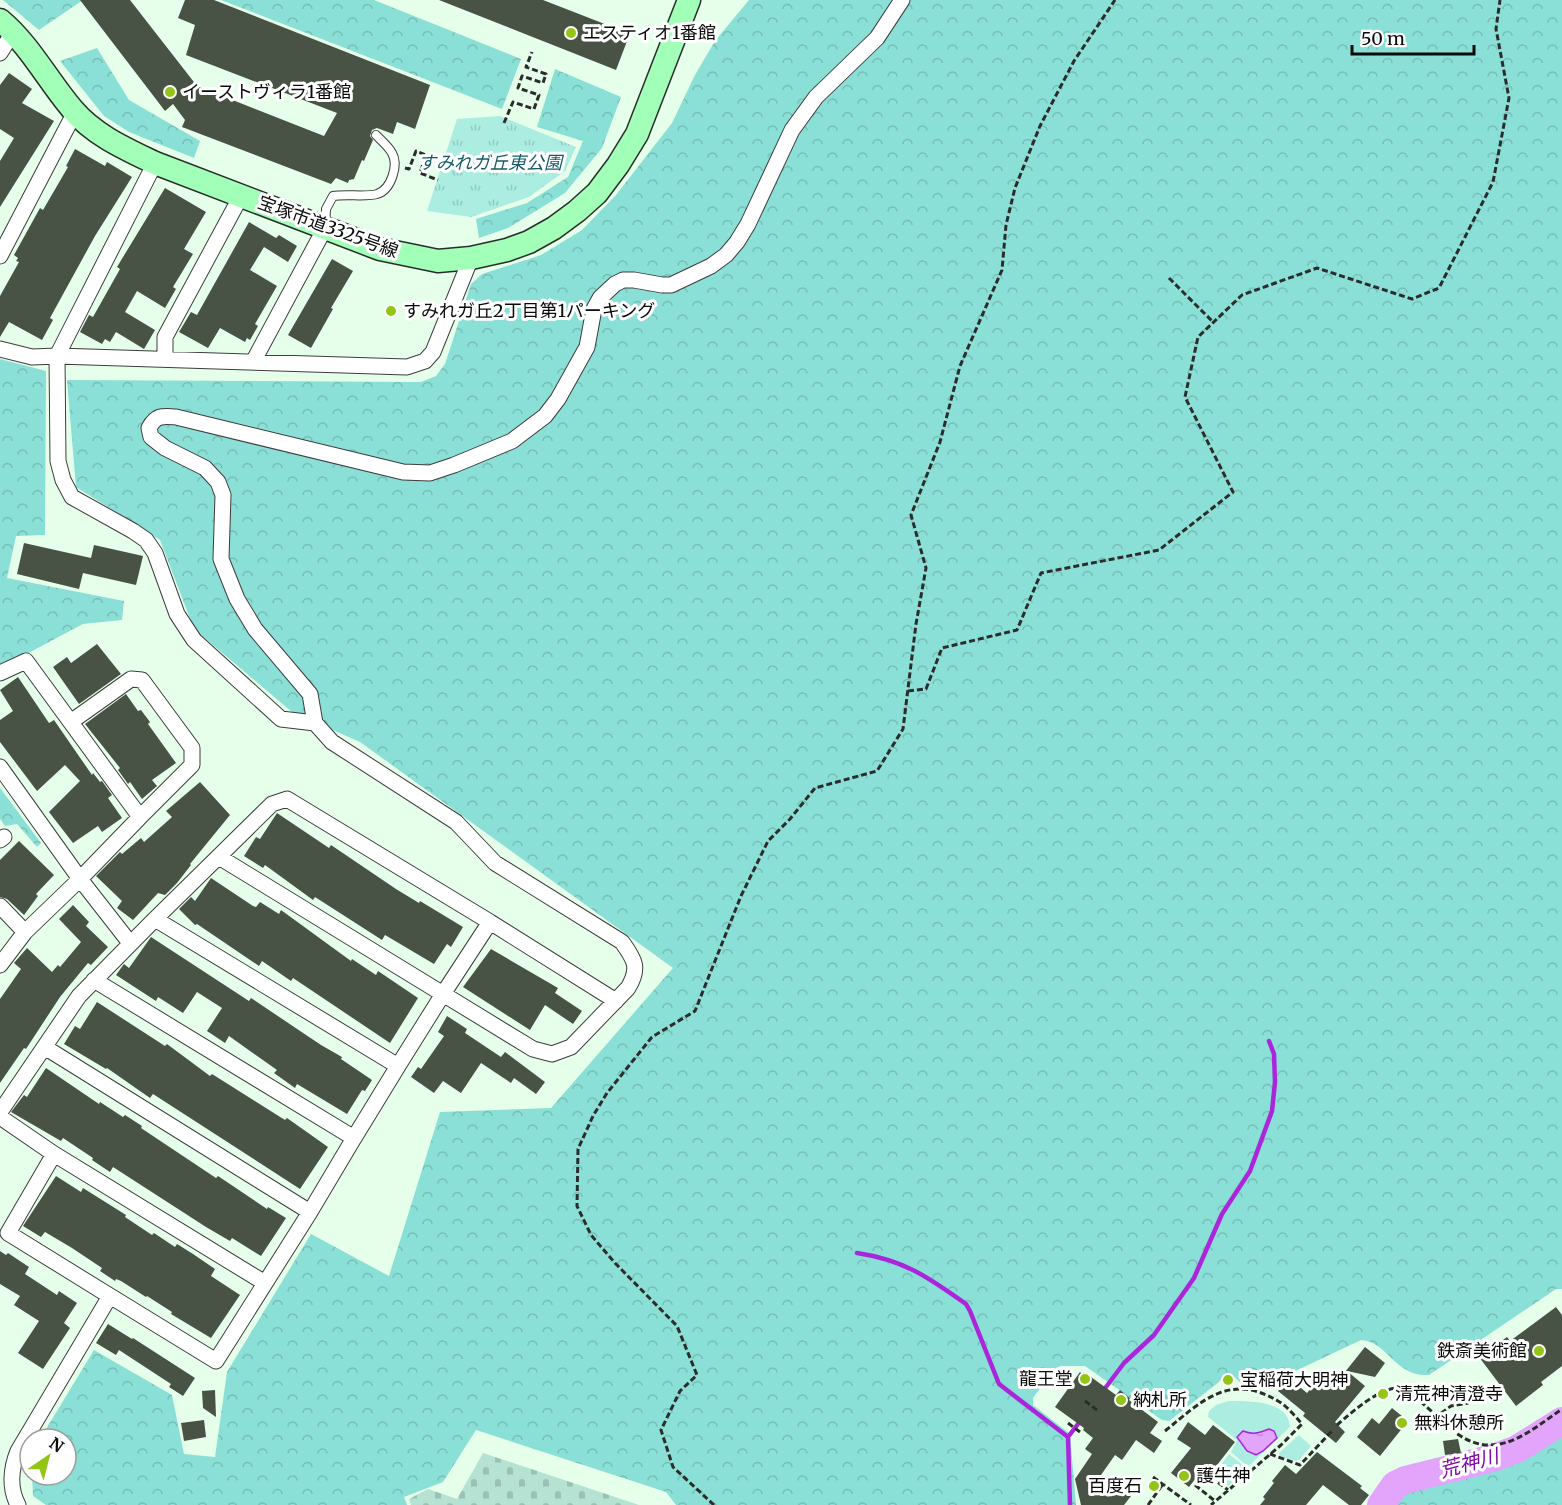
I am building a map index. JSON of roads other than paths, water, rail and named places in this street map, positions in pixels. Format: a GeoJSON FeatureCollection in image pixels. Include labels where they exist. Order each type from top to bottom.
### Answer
{"type":"FeatureCollection","features":[{"type":"Feature","properties":{"kind":"street","name":"宝塚市道3325号線"},"geometry":{"type":"LineString","coordinates":[[7,25],[75,112],[98,132],[125,149],[155,163],[380,249],[438,261],[471,258],[507,250],[529,242],[554,228],[597,193],[637,134],[689,0]]}},
{"type":"Feature","properties":{"kind":"street"},"geometry":{"type":"LineString","coordinates":[[219,857],[533,1049],[552,1054],[571,1047],[628,988],[634,977],[635,960],[622,942],[495,863],[456,822],[332,742],[315,723],[310,693],[255,629],[237,598],[221,560],[223,495],[218,482],[205,468],[165,448],[151,437],[149,428],[154,420],[164,416],[176,417],[403,472],[430,473],[512,441],[545,417],[558,399],[587,347],[594,309],[609,289],[622,280],[671,285],[711,266],[726,255],[748,224],[792,130],[816,97],[877,38],[902,0]]}},
{"type":"Feature","properties":{"kind":"street"},"geometry":{"type":"LineString","coordinates":[[0,53],[7,25]]}},
{"type":"Feature","properties":{"kind":"street"},"geometry":{"type":"LineString","coordinates":[[0,256],[75,112]]}},
{"type":"Feature","properties":{"kind":"street"},"geometry":{"type":"LineString","coordinates":[[155,163],[57,356],[58,461],[63,480],[72,497],[146,540],[155,553],[177,614],[194,640],[281,719],[315,723]]}},
{"type":"Feature","properties":{"kind":"street"},"geometry":{"type":"LineString","coordinates":[[165,359],[165,337],[241,196]]}},
{"type":"Feature","properties":{"kind":"street"},"geometry":{"type":"LineString","coordinates":[[253,362],[325,228]]}},
{"type":"Feature","properties":{"kind":"street"},"geometry":{"type":"LineString","coordinates":[[0,349],[32,357],[165,359],[407,368],[425,361],[433,352],[471,258]]}},
{"type":"Feature","properties":{"kind":"street"},"geometry":{"type":"LineString","coordinates":[[0,673],[26,661],[140,817]]}},
{"type":"Feature","properties":{"kind":"street"},"geometry":{"type":"LineString","coordinates":[[0,965],[25,932],[81,879],[192,765],[192,748],[142,680],[131,680],[72,722]]}},
{"type":"Feature","properties":{"kind":"street"},"geometry":{"type":"LineString","coordinates":[[0,767],[130,943]]}},
{"type":"Feature","properties":{"kind":"street"},"geometry":{"type":"LineString","coordinates":[[0,1112],[46,1048],[79,996],[272,804],[287,799],[616,1001]]}},
{"type":"Feature","properties":{"kind":"street"},"geometry":{"type":"LineString","coordinates":[[0,906],[25,932]]}},
{"type":"Feature","properties":{"kind":"street"},"geometry":{"type":"LineString","coordinates":[[155,919],[398,1066]]}},
{"type":"Feature","properties":{"kind":"street"},"geometry":{"type":"LineString","coordinates":[[54,1154],[9,1233],[216,1361],[398,1066],[490,922]]}},
{"type":"Feature","properties":{"kind":"street"},"geometry":{"type":"LineString","coordinates":[[94,980],[354,1138]]}},
{"type":"Feature","properties":{"kind":"street"},"geometry":{"type":"LineString","coordinates":[[46,1048],[310,1212]]}},
{"type":"Feature","properties":{"kind":"street"},"geometry":{"type":"LineString","coordinates":[[0,1117],[54,1154],[265,1282]]}},
{"type":"Feature","properties":{"kind":"street"},"geometry":{"type":"LineString","coordinates":[[18,1505],[12,1493],[12,1472],[18,1451],[110,1296]]}},
{"type":"Feature","properties":{"kind":"lane"},"geometry":{"type":"LineString","coordinates":[[325,228],[326,209],[333,196],[377,194],[388,186],[395,164],[392,153],[376,135]]}},
{"type":"Feature","properties":{"kind":"water"},"geometry":{"type":"Polygon","coordinates":[[[1269,1429],[1274,1431],[1277,1438],[1256,1455],[1247,1451],[1237,1437],[1243,1431],[1256,1433],[1269,1429]]]}},
{"type":"Feature","properties":{"kind":"waterway"},"geometry":{"type":"LineString","coordinates":[[1103,1391],[1124,1363],[1154,1335],[1194,1278],[1222,1214],[1250,1171],[1272,1111],[1275,1082],[1274,1054],[1269,1041]]}},
{"type":"Feature","properties":{"kind":"waterway"},"geometry":{"type":"LineString","coordinates":[[857,1253],[889,1260],[915,1271],[966,1304],[999,1384],[1068,1437]]}},
{"type":"Feature","properties":{"kind":"waterway"},"geometry":{"type":"LineString","coordinates":[[1070,1505],[1068,1437],[1081,1420]]}},
{"type":"Feature","properties":{"kind":"waterway","name":"荒神川"},"geometry":{"type":"LineString","coordinates":[[1381,1505],[1395,1485],[1405,1480],[1493,1458],[1517,1449],[1562,1421]]}},
{"type":"Feature","properties":{"kind":"place","name":"エスティオ1番館"},"geometry":{"type":"Point","coordinates":[571,33]}},
{"type":"Feature","properties":{"kind":"place","name":"イーストヴィラ1番館"},"geometry":{"type":"Point","coordinates":[170,92]}},
{"type":"Feature","properties":{"kind":"place","name":"すみれガ丘2丁目第1パーキング"},"geometry":{"type":"Point","coordinates":[391,311]}},
{"type":"Feature","properties":{"kind":"place","name":"鉄斎美術館"},"geometry":{"type":"Point","coordinates":[1539,1351]}},
{"type":"Feature","properties":{"kind":"place","name":"龍王堂"},"geometry":{"type":"Point","coordinates":[1085,1379]}},
{"type":"Feature","properties":{"kind":"place","name":"宝稲荷大明神"},"geometry":{"type":"Point","coordinates":[1228,1380]}},
{"type":"Feature","properties":{"kind":"place","name":"清荒神清澄寺"},"geometry":{"type":"Point","coordinates":[1383,1394]}},
{"type":"Feature","properties":{"kind":"place","name":"納札所"},"geometry":{"type":"Point","coordinates":[1121,1400]}},
{"type":"Feature","properties":{"kind":"place","name":"無料休憩所"},"geometry":{"type":"Point","coordinates":[1402,1423]}},
{"type":"Feature","properties":{"kind":"place","name":"護牛神"},"geometry":{"type":"Point","coordinates":[1184,1476]}},
{"type":"Feature","properties":{"kind":"place","name":"百度石"},"geometry":{"type":"Point","coordinates":[1154,1486]}},
{"type":"Feature","properties":{"kind":"park label","name":"すみれガ丘東公園"},"geometry":{"type":"Point","coordinates":[490,163]}}]}
